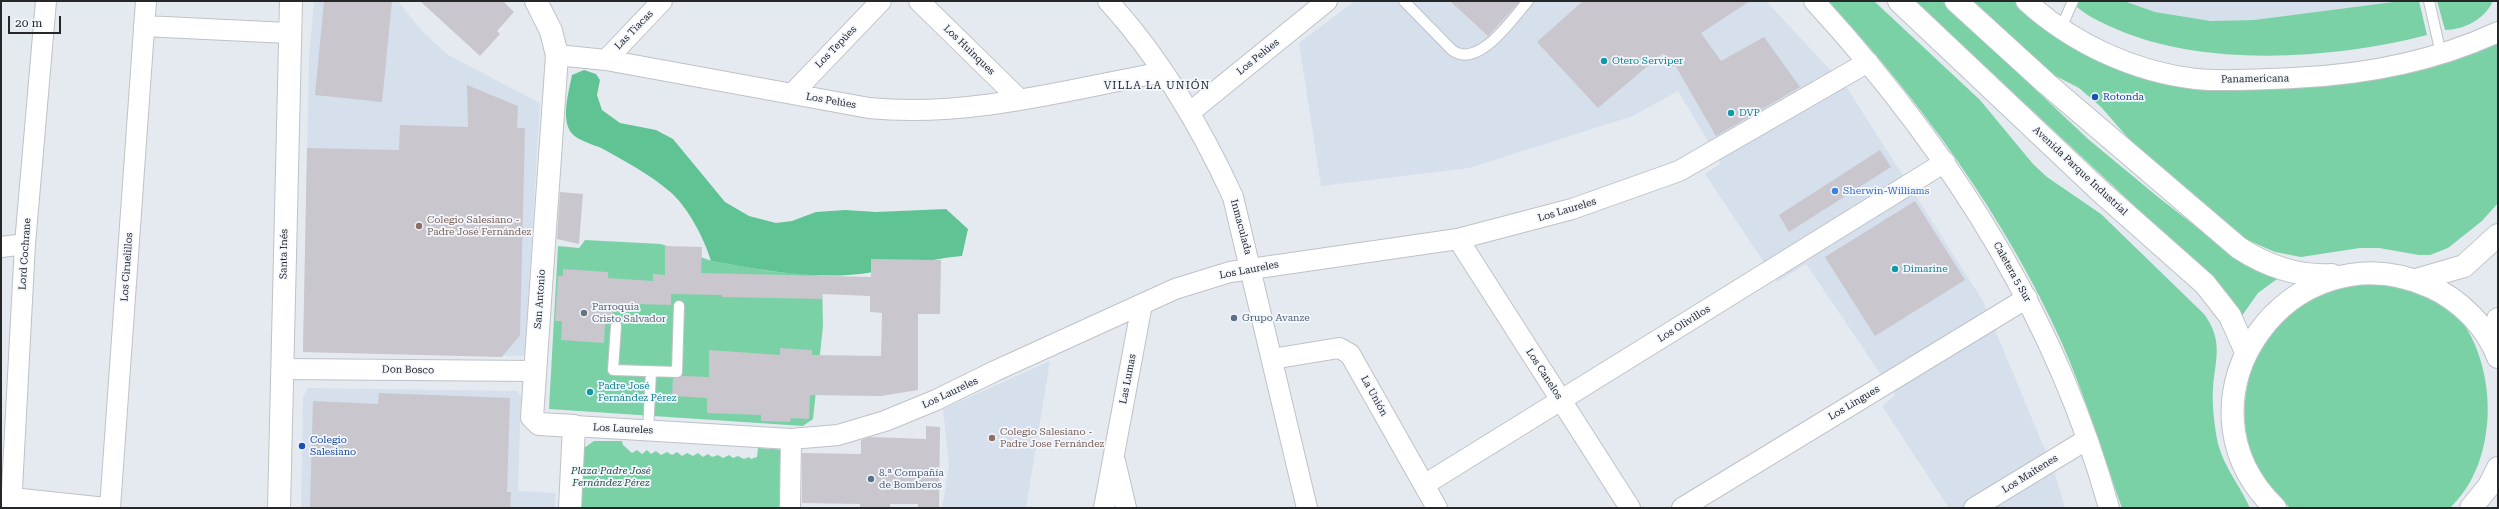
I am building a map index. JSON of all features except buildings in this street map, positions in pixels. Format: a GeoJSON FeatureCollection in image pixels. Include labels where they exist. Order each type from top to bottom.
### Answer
{"type":"FeatureCollection","features":[{"type":"Feature","properties":{"kind":"main road","name":"Santa Inés"},"geometry":{"type":"LineString","coordinates":[[279,508],[288,33],[291,1]]}},
{"type":"Feature","properties":{"kind":"main road"},"geometry":{"type":"LineString","coordinates":[[536,1],[552,31],[558,55]]}},
{"type":"Feature","properties":{"kind":"main road","name":"Avenida Parque Industrial"},"geometry":{"type":"LineString","coordinates":[[1899,1],[2100,191],[2205,284],[2230,316],[2246,352]]}},
{"type":"Feature","properties":{"kind":"main road"},"geometry":{"type":"LineString","coordinates":[[1956,1],[2047,84],[2239,248],[2269,265],[2312,275],[2345,275],[2369,272],[2393,274],[2416,280],[2441,291],[2463,307],[2481,327],[2497,354]]}},
{"type":"Feature","properties":{"kind":"main road","name":"San Antonio"},"geometry":{"type":"LineString","coordinates":[[558,55],[534,371],[532,417],[542,425],[574,426]]}},
{"type":"Feature","properties":{"kind":"main road"},"geometry":{"type":"LineString","coordinates":[[2416,280],[2464,266],[2498,235]]}},
{"type":"Feature","properties":{"kind":"main road"},"geometry":{"type":"LineString","coordinates":[[2269,505],[2250,477],[2240,453],[2234,428],[2234,396],[2237,376],[2246,352],[2256,333],[2286,301],[2311,286],[2345,275]]}},
{"type":"Feature","properties":{"kind":"main road"},"geometry":{"type":"LineString","coordinates":[[2497,354],[2498,319]]}},
{"type":"Feature","properties":{"kind":"main road"},"geometry":{"type":"LineString","coordinates":[[570,508],[574,426]]}},
{"type":"Feature","properties":{"kind":"main road"},"geometry":{"type":"LineString","coordinates":[[2471,508],[2489,486],[2498,468]]}},
{"type":"Feature","properties":{"kind":"street","name":"Lord Cochrane"},"geometry":{"type":"LineString","coordinates":[[8,501],[25,244],[46,1]]}},
{"type":"Feature","properties":{"kind":"street","name":"Los Ciruelillos"},"geometry":{"type":"LineString","coordinates":[[110,508],[146,1]]}},
{"type":"Feature","properties":{"kind":"street","name":"Las Tiacas"},"geometry":{"type":"LineString","coordinates":[[606,60],[662,1]]}},
{"type":"Feature","properties":{"kind":"street","name":"Los Tepúes"},"geometry":{"type":"LineString","coordinates":[[792,94],[881,1]]}},
{"type":"Feature","properties":{"kind":"street","name":"Los Huinques"},"geometry":{"type":"LineString","coordinates":[[919,1],[1018,99]]}},
{"type":"Feature","properties":{"kind":"street","name":"Inmaculada"},"geometry":{"type":"LineString","coordinates":[[1108,1],[1133,31],[1189,113],[1217,162],[1233,197],[1307,508]]}},
{"type":"Feature","properties":{"kind":"street","name":"Los Pelúes"},"geometry":{"type":"LineString","coordinates":[[1189,113],[1327,1]]}},
{"type":"Feature","properties":{"kind":"street","name":"Caletera 5 Sur"},"geometry":{"type":"LineString","coordinates":[[1814,1],[1868,62],[1910,113],[1977,210],[2027,298],[2060,368],[2109,508]]}},
{"type":"Feature","properties":{"kind":"street","name":"Panamericana"},"geometry":{"type":"LineString","coordinates":[[2026,1],[2061,28],[2098,49],[2130,63],[2160,72],[2203,79],[2263,79],[2343,75],[2381,70],[2441,54],[2496,28]]}},
{"type":"Feature","properties":{"kind":"street"},"geometry":{"type":"LineString","coordinates":[[144,26],[288,33]]}},
{"type":"Feature","properties":{"kind":"street","name":"Los Pelúes"},"geometry":{"type":"LineString","coordinates":[[558,55],[606,60],[792,94],[896,111],[920,111],[1018,99],[1162,72]]}},
{"type":"Feature","properties":{"kind":"street","name":"Los Laureles"},"geometry":{"type":"LineString","coordinates":[[574,426],[791,439],[838,435],[885,421],[936,400],[995,371],[1175,289],[1230,272],[1458,239],[1572,209],[1679,171],[1868,62]]}},
{"type":"Feature","properties":{"kind":"street","name":"Los Olivillos"},"geometry":{"type":"LineString","coordinates":[[1424,485],[1945,162]]}},
{"type":"Feature","properties":{"kind":"street","name":"Los Canelos"},"geometry":{"type":"LineString","coordinates":[[1458,239],[1630,508]]}},
{"type":"Feature","properties":{"kind":"street"},"geometry":{"type":"LineString","coordinates":[[1,247],[25,244]]}},
{"type":"Feature","properties":{"kind":"street","name":"Los Lingues"},"geometry":{"type":"LineString","coordinates":[[1682,508],[2027,298]]}},
{"type":"Feature","properties":{"kind":"street","name":"Las Lumas"},"geometry":{"type":"LineString","coordinates":[[1104,508],[1142,304]]}},
{"type":"Feature","properties":{"kind":"street","name":"La Unión"},"geometry":{"type":"LineString","coordinates":[[1272,358],[1339,348],[1346,350],[1350,354],[1437,508]]}},
{"type":"Feature","properties":{"kind":"street","name":"Don Bosco"},"geometry":{"type":"LineString","coordinates":[[282,369],[534,371]]}},
{"type":"Feature","properties":{"kind":"street"},"geometry":{"type":"LineString","coordinates":[[790,508],[791,439]]}},
{"type":"Feature","properties":{"kind":"street","name":"Los Maitenes"},"geometry":{"type":"LineString","coordinates":[[1974,508],[2086,440]]}},
{"type":"Feature","properties":{"kind":"street","name":"Las Lumas"},"geometry":{"type":"LineString","coordinates":[[1114,453],[1126,508]]}},
{"type":"Feature","properties":{"kind":"street"},"geometry":{"type":"LineString","coordinates":[[8,501],[106,508]]}},
{"type":"Feature","properties":{"kind":"lane"},"geometry":{"type":"LineString","coordinates":[[1404,1],[1452,50],[1457,54],[1467,56],[1475,54],[1488,45],[1528,1]]}},
{"type":"Feature","properties":{"kind":"lane"},"geometry":{"type":"LineString","coordinates":[[2061,28],[2073,1]]}},
{"type":"Feature","properties":{"kind":"lane"},"geometry":{"type":"LineString","coordinates":[[2429,1],[2441,54]]}},
{"type":"Feature","properties":{"kind":"lane"},"geometry":{"type":"LineString","coordinates":[[616,326],[614,370],[678,372],[679,306]]}},
{"type":"Feature","properties":{"kind":"lane"},"geometry":{"type":"LineString","coordinates":[[648,431],[651,372]]}},
{"type":"Feature","properties":{"kind":"shaded area","name":"Colegio Salesiano - Padre José Fernández"},"geometry":{"type":"Polygon","coordinates":[[[314,1],[398,1],[421,30],[448,55],[540,103],[525,353],[522,356],[303,352],[309,57],[314,1]]]}},
{"type":"Feature","properties":{"kind":"shaded area"},"geometry":{"type":"Polygon","coordinates":[[[1355,1],[1766,1],[1847,88],[1983,301],[2055,474],[2065,508],[1949,508],[1882,406],[1895,395],[1806,264],[1777,282],[1705,174],[1721,163],[1678,91],[1633,116],[1469,168],[1321,186],[1299,43],[1355,1]]]}},
{"type":"Feature","properties":{"kind":"shaded area"},"geometry":{"type":"Polygon","coordinates":[[[2124,1],[2401,1],[2254,20],[2211,21],[2155,12],[2124,1]]]}},
{"type":"Feature","properties":{"kind":"shaded area","name":"Colegio Salesiano - Padre Jose Fernández"},"geometry":{"type":"Polygon","coordinates":[[[1050,361],[1026,508],[942,508],[949,467],[943,409],[1050,361]]]}},
{"type":"Feature","properties":{"kind":"shaded area"},"geometry":{"type":"Polygon","coordinates":[[[308,388],[517,391],[521,397],[518,491],[556,493],[555,508],[301,508],[303,397],[308,388]]]}},
{"type":"Feature","properties":{"kind":"green space"},"geometry":{"type":"Polygon","coordinates":[[[1828,1],[1874,1],[1980,100],[2033,164],[2047,177],[2101,214],[2204,314],[2214,332],[2217,349],[2213,400],[2214,420],[2219,448],[2250,508],[2122,508],[2070,361],[2039,295],[2014,249],[1987,205],[1927,119],[1895,78],[1828,1]]]}},
{"type":"Feature","properties":{"kind":"green space"},"geometry":{"type":"Polygon","coordinates":[[[1915,1],[1942,1],[2088,139],[2158,197],[2230,253],[2281,276],[2258,293],[2241,317],[2171,240],[1915,1]]]}},
{"type":"Feature","properties":{"kind":"green space"},"geometry":{"type":"Polygon","coordinates":[[[1969,1],[2014,1],[2032,17],[2205,86],[2498,43],[2498,203],[2482,221],[2448,248],[2430,255],[2419,255],[2379,248],[2360,248],[2301,257],[2275,252],[2243,238],[2136,147],[2101,107],[2079,88],[2044,70],[1969,1]]]}},
{"type":"Feature","properties":{"kind":"green space"},"geometry":{"type":"Polygon","coordinates":[[[2079,1],[2124,1],[2155,12],[2211,21],[2254,20],[2401,1],[2419,1],[2427,35],[2352,50],[2311,54],[2270,56],[2229,54],[2189,50],[2151,41],[2116,29],[2081,11],[2077,7],[2079,1]]]}},
{"type":"Feature","properties":{"kind":"green space"},"geometry":{"type":"Polygon","coordinates":[[[2437,1],[2493,1],[2485,13],[2473,22],[2459,28],[2445,30],[2437,1]]]}},
{"type":"Feature","properties":{"kind":"green space"},"geometry":{"type":"Polygon","coordinates":[[[584,70],[596,74],[600,80],[597,95],[602,110],[620,123],[656,130],[673,139],[725,202],[749,216],[776,223],[792,221],[816,212],[845,210],[876,212],[946,209],[968,229],[962,256],[933,260],[877,272],[831,276],[780,272],[711,261],[694,223],[676,197],[662,185],[638,169],[605,150],[580,139],[569,129],[566,110],[572,75],[584,70]]]}},
{"type":"Feature","properties":{"kind":"green space"},"geometry":{"type":"Polygon","coordinates":[[[585,240],[661,244],[712,261],[768,271],[822,276],[823,326],[813,419],[803,426],[549,409],[558,246],[579,248],[585,240]]]}},
{"type":"Feature","properties":{"kind":"green space"},"geometry":{"type":"Polygon","coordinates":[[[2381,282],[2421,295],[2449,309],[2458,316],[2471,337],[2481,361],[2486,387],[2488,414],[2485,441],[2478,466],[2466,489],[2450,508],[2290,508],[2265,480],[2256,464],[2249,446],[2245,423],[2245,399],[2250,376],[2258,354],[2269,334],[2284,317],[2303,302],[2330,289],[2381,282]]]}},
{"type":"Feature","properties":{"kind":"green space","name":"Plaza Padre José Fernández Pérez"},"geometry":{"type":"Polygon","coordinates":[[[594,441],[622,441],[623,445],[632,453],[637,450],[642,454],[647,450],[651,454],[656,451],[661,455],[667,452],[672,455],[677,452],[682,456],[687,453],[693,456],[698,453],[703,457],[708,454],[712,457],[718,455],[723,458],[729,455],[733,458],[738,456],[744,459],[749,457],[751,459],[757,457],[758,448],[787,450],[785,508],[578,508],[584,448],[594,441]]]}},
{"type":"Feature","properties":{"kind":"place","name":"Otero Serviper"},"geometry":{"type":"Point","coordinates":[1604,61]}},
{"type":"Feature","properties":{"kind":"place","name":"Rotonda"},"geometry":{"type":"Point","coordinates":[2095,97]}},
{"type":"Feature","properties":{"kind":"place","name":"DVP"},"geometry":{"type":"Point","coordinates":[1731,113]}},
{"type":"Feature","properties":{"kind":"place","name":"Sherwin-Williams"},"geometry":{"type":"Point","coordinates":[1835,191]}},
{"type":"Feature","properties":{"kind":"place","name":"Colegio Salesiano - Padre José Fernández"},"geometry":{"type":"Point","coordinates":[419,226]}},
{"type":"Feature","properties":{"kind":"place","name":"Dimarine"},"geometry":{"type":"Point","coordinates":[1895,269]}},
{"type":"Feature","properties":{"kind":"place","name":"Parroquia Cristo Salvador"},"geometry":{"type":"Point","coordinates":[584,313]}},
{"type":"Feature","properties":{"kind":"place","name":"Grupo Avanze"},"geometry":{"type":"Point","coordinates":[1234,318]}},
{"type":"Feature","properties":{"kind":"place","name":"Padre José Fernández Pérez"},"geometry":{"type":"Point","coordinates":[590,392]}},
{"type":"Feature","properties":{"kind":"place","name":"Colegio Salesiano - Padre Jose Fernández"},"geometry":{"type":"Point","coordinates":[992,438]}},
{"type":"Feature","properties":{"kind":"place","name":"Colegio Salesiano"},"geometry":{"type":"Point","coordinates":[302,446]}},
{"type":"Feature","properties":{"kind":"place","name":"8.ª Compañía de Bomberos"},"geometry":{"type":"Point","coordinates":[871,479]}},
{"type":"Feature","properties":{"kind":"district","name":"VILLA LA UNIÓN"},"geometry":{"type":"Point","coordinates":[1157,86]}}]}
